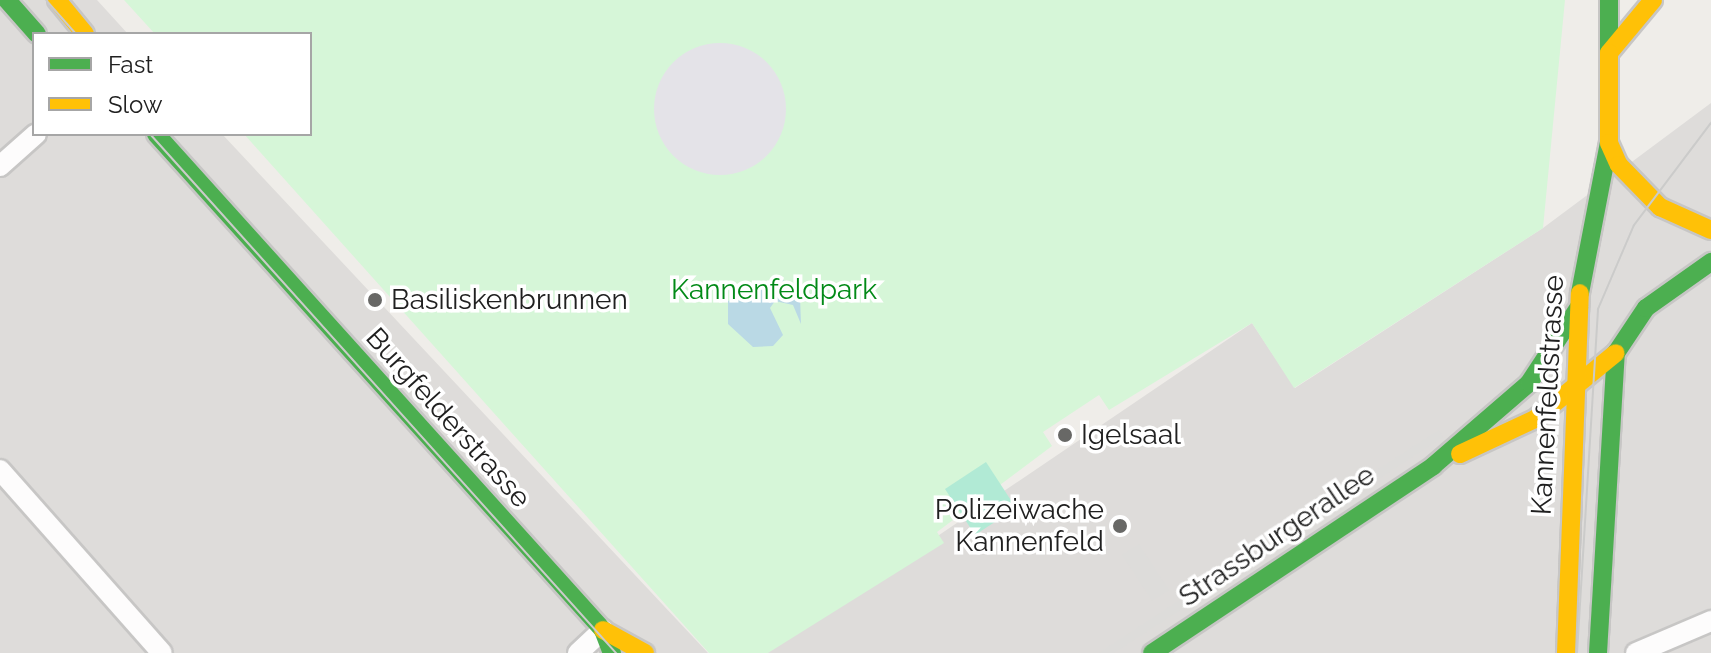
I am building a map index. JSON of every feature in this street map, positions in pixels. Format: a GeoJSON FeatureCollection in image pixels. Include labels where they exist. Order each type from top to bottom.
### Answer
{"type":"FeatureCollection","features":[{"type":"Feature","properties":{"kind":"main road"},"geometry":{"type":"LineString","coordinates":[[7,0],[35,32]]}},
{"type":"Feature","properties":{"kind":"main road"},"geometry":{"type":"LineString","coordinates":[[57,0],[83,32]]}},
{"type":"Feature","properties":{"kind":"main road","name":"Kannenfeldstrasse"},"geometry":{"type":"LineString","coordinates":[[1566,653],[1579,307],[1592,199],[1609,143],[1609,0]]}},
{"type":"Feature","properties":{"kind":"main road"},"geometry":{"type":"LineString","coordinates":[[1609,53],[1653,0]]}},
{"type":"Feature","properties":{"kind":"main road","name":"Burgfelderstrasse"},"geometry":{"type":"LineString","coordinates":[[158,136],[603,630],[645,653]]}},
{"type":"Feature","properties":{"kind":"main road"},"geometry":{"type":"LineString","coordinates":[[1609,143],[1619,165],[1660,207],[1711,230]]}},
{"type":"Feature","properties":{"kind":"main road"},"geometry":{"type":"LineString","coordinates":[[1598,653],[1616,353],[1638,315],[1711,262]]}},
{"type":"Feature","properties":{"kind":"main road","name":"Strassburgerallee"},"geometry":{"type":"LineString","coordinates":[[1152,653],[1433,466],[1529,383],[1579,307]]}},
{"type":"Feature","properties":{"kind":"main road","name":"Strassburgerallee"},"geometry":{"type":"LineString","coordinates":[[1433,466],[1510,433],[1575,391],[1616,353]]}},
{"type":"Feature","properties":{"kind":"main road","name":"Burgfelderstrasse"},"geometry":{"type":"LineString","coordinates":[[603,630],[612,653]]}},
{"type":"Feature","properties":{"kind":"street"},"geometry":{"type":"LineString","coordinates":[[0,166],[34,136]]}},
{"type":"Feature","properties":{"kind":"street"},"geometry":{"type":"LineString","coordinates":[[0,470],[162,653]]}},
{"type":"Feature","properties":{"kind":"street"},"geometry":{"type":"LineString","coordinates":[[1636,653],[1711,621]]}},
{"type":"Feature","properties":{"kind":"street"},"geometry":{"type":"LineString","coordinates":[[578,653],[603,630]]}},
{"type":"Feature","properties":{"kind":"shaded area"},"geometry":{"type":"Polygon","coordinates":[[[0,0],[97,0],[126,32],[32,32],[32,136],[224,136],[708,653],[0,653],[0,0]]]}},
{"type":"Feature","properties":{"kind":"shaded area"},"geometry":{"type":"Polygon","coordinates":[[[720,43],[745,48],[767,62],[781,84],[786,109],[781,134],[767,156],[745,170],[720,175],[695,170],[673,156],[659,134],[654,109],[659,84],[673,62],[695,48],[720,43]]]}},
{"type":"Feature","properties":{"kind":"shaded area"},"geometry":{"type":"Polygon","coordinates":[[[1711,103],[1711,653],[765,653],[1252,323],[1295,388],[1543,228],[1711,103]]]}},
{"type":"Feature","properties":{"kind":"shaded area"},"geometry":{"type":"Polygon","coordinates":[[[1439,430],[1443,437],[1328,512],[1323,505],[1439,430]]]}},
{"type":"Feature","properties":{"kind":"shaded area"},"geometry":{"type":"Polygon","coordinates":[[[1139,544],[1169,590],[1152,601],[1122,555],[1139,544]]]}},
{"type":"Feature","properties":{"kind":"shaded area"},"geometry":{"type":"Polygon","coordinates":[[[1186,596],[1191,603],[1114,653],[1099,653],[1186,596]]]}},
{"type":"Feature","properties":{"kind":"green space","name":"Kannenfeldpark"},"geometry":{"type":"Polygon","coordinates":[[[124,0],[1565,0],[1543,228],[1294,388],[1252,323],[1109,410],[1099,395],[1043,432],[1052,446],[937,532],[944,543],[768,653],[709,653],[246,136],[312,136],[312,32],[153,32],[124,0]]]}},
{"type":"Feature","properties":{"kind":"green space"},"geometry":{"type":"Polygon","coordinates":[[[986,462],[1016,508],[975,535],[945,489],[986,462]]]}},
{"type":"Feature","properties":{"kind":"water"},"geometry":{"type":"Polygon","coordinates":[[[779,276],[800,297],[801,324],[793,305],[775,301],[770,308],[783,335],[773,346],[753,347],[728,324],[728,301],[779,276]]]}},
{"type":"Feature","properties":{"kind":"tram line"},"geometry":{"type":"LineString","coordinates":[[46,0],[74,32]]}},
{"type":"Feature","properties":{"kind":"tram line"},"geometry":{"type":"LineString","coordinates":[[1577,653],[1598,309],[1634,225],[1711,123]]}},
{"type":"Feature","properties":{"kind":"tram line"},"geometry":{"type":"LineString","coordinates":[[152,136],[616,653]]}},
{"type":"Feature","properties":{"kind":"traffic: fast"},"geometry":{"type":"LineString","coordinates":[[7,0],[35,32]]}},
{"type":"Feature","properties":{"kind":"traffic: fast"},"geometry":{"type":"LineString","coordinates":[[1609,0],[1609,53]]}},
{"type":"Feature","properties":{"kind":"traffic: fast"},"geometry":{"type":"LineString","coordinates":[[158,136],[603,630],[612,653]]}},
{"type":"Feature","properties":{"kind":"traffic: fast"},"geometry":{"type":"LineString","coordinates":[[1580,293],[1609,143]]}},
{"type":"Feature","properties":{"kind":"traffic: fast"},"geometry":{"type":"LineString","coordinates":[[1598,653],[1616,353],[1646,308],[1711,262]]}},
{"type":"Feature","properties":{"kind":"traffic: fast"},"geometry":{"type":"LineString","coordinates":[[1152,653],[1433,466],[1529,383],[1579,307]]}},
{"type":"Feature","properties":{"kind":"traffic: slow"},"geometry":{"type":"LineString","coordinates":[[57,0],[83,32]]}},
{"type":"Feature","properties":{"kind":"traffic: slow"},"geometry":{"type":"LineString","coordinates":[[1653,0],[1609,53],[1609,143],[1619,165],[1660,207],[1711,230]]}},
{"type":"Feature","properties":{"kind":"traffic: slow"},"geometry":{"type":"LineString","coordinates":[[1566,653],[1580,293]]}},
{"type":"Feature","properties":{"kind":"traffic: slow"},"geometry":{"type":"LineString","coordinates":[[1460,454],[1535,419],[1616,353]]}},
{"type":"Feature","properties":{"kind":"traffic: slow"},"geometry":{"type":"LineString","coordinates":[[603,630],[645,653]]}},
{"type":"Feature","properties":{"kind":"place","name":"Basiliskenbrunnen"},"geometry":{"type":"Point","coordinates":[375,300]}},
{"type":"Feature","properties":{"kind":"place","name":"Igelsaal"},"geometry":{"type":"Point","coordinates":[1065,435]}},
{"type":"Feature","properties":{"kind":"place","name":"Polizeiwache Kannenfeld"},"geometry":{"type":"Point","coordinates":[1120,526]}}]}
